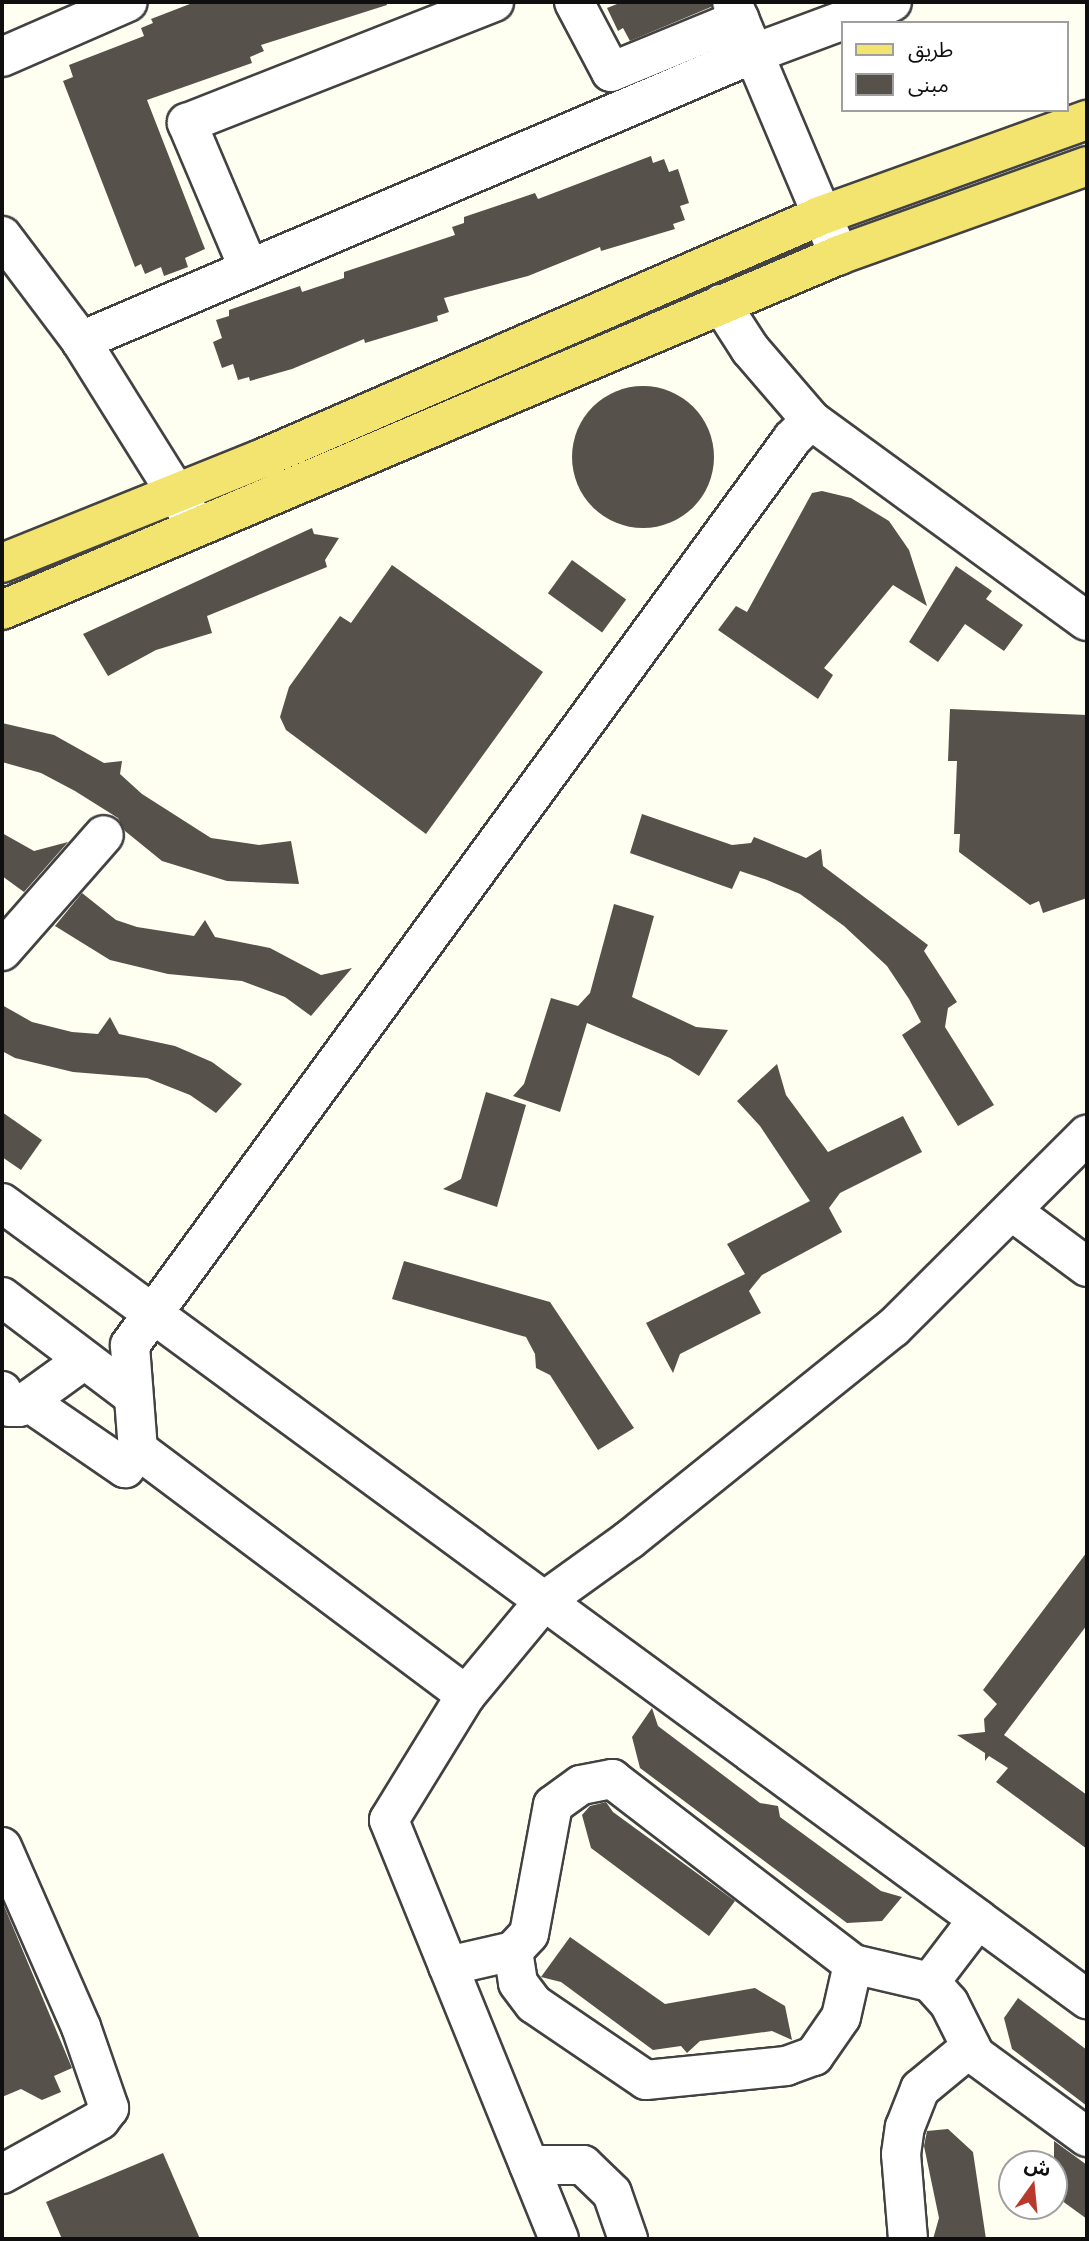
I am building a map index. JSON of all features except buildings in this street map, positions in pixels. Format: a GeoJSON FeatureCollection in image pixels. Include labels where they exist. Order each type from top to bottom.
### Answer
{"type":"FeatureCollection","features":[{"type":"Feature","properties":{"kind":"main road"},"geometry":{"type":"LineString","coordinates":[[2,563],[261,459],[820,216],[1087,120]]}},
{"type":"Feature","properties":{"kind":"main road"},"geometry":{"type":"LineString","coordinates":[[2,610],[839,255],[1087,166]]}},
{"type":"Feature","properties":{"kind":"street"},"geometry":{"type":"LineString","coordinates":[[2,57],[128,2]]}},
{"type":"Feature","properties":{"kind":"street"},"geometry":{"type":"LineString","coordinates":[[249,269],[187,123],[494,2]]}},
{"type":"Feature","properties":{"kind":"street"},"geometry":{"type":"LineString","coordinates":[[574,2],[611,72],[736,10],[820,216],[839,255]]}},
{"type":"Feature","properties":{"kind":"street"},"geometry":{"type":"LineString","coordinates":[[81,341],[755,53],[892,2]]}},
{"type":"Feature","properties":{"kind":"street"},"geometry":{"type":"LineString","coordinates":[[2,236],[81,341],[197,527]]}},
{"type":"Feature","properties":{"kind":"street"},"geometry":{"type":"LineString","coordinates":[[721,304],[750,349],[811,420],[1087,621]]}},
{"type":"Feature","properties":{"kind":"street"},"geometry":{"type":"LineString","coordinates":[[84,1360],[15,1396],[125,1468],[138,1450],[130,1345],[792,439],[811,420]]}},
{"type":"Feature","properties":{"kind":"street"},"geometry":{"type":"LineString","coordinates":[[2,951],[104,835]]}},
{"type":"Feature","properties":{"kind":"street"},"geometry":{"type":"LineString","coordinates":[[559,2239],[389,1820],[466,1695],[544,1601],[629,1540],[893,1328],[1013,1212],[1087,1135]]}},
{"type":"Feature","properties":{"kind":"street"},"geometry":{"type":"LineString","coordinates":[[2,1203],[1087,2000]]}},
{"type":"Feature","properties":{"kind":"street"},"geometry":{"type":"LineString","coordinates":[[1013,1212],[1087,1267]]}},
{"type":"Feature","properties":{"kind":"street"},"geometry":{"type":"LineString","coordinates":[[2,1297],[133,1396]]}},
{"type":"Feature","properties":{"kind":"street"},"geometry":{"type":"LineString","coordinates":[[138,1450],[466,1695]]}},
{"type":"Feature","properties":{"kind":"street"},"geometry":{"type":"LineString","coordinates":[[448,1966],[513,1951],[529,1934],[552,1805],[581,1784],[612,1779],[853,1964],[930,1982],[949,2003],[971,2048],[1087,2137]]}},
{"type":"Feature","properties":{"kind":"street"},"geometry":{"type":"LineString","coordinates":[[2,1847],[81,2027],[109,2108],[100,2120],[4,2171]]}},
{"type":"Feature","properties":{"kind":"street"},"geometry":{"type":"LineString","coordinates":[[930,1982],[978,1919]]}},
{"type":"Feature","properties":{"kind":"street"},"geometry":{"type":"LineString","coordinates":[[513,1951],[518,1983],[534,2004],[646,2080],[786,2066],[814,2056],[841,2017],[853,1964]]}},
{"type":"Feature","properties":{"kind":"street"},"geometry":{"type":"LineString","coordinates":[[908,2239],[901,2154],[905,2127],[920,2089],[971,2048]]}},
{"type":"Feature","properties":{"kind":"street"},"geometry":{"type":"LineString","coordinates":[[529,2165],[583,2165],[612,2193],[628,2239]]}}]}
